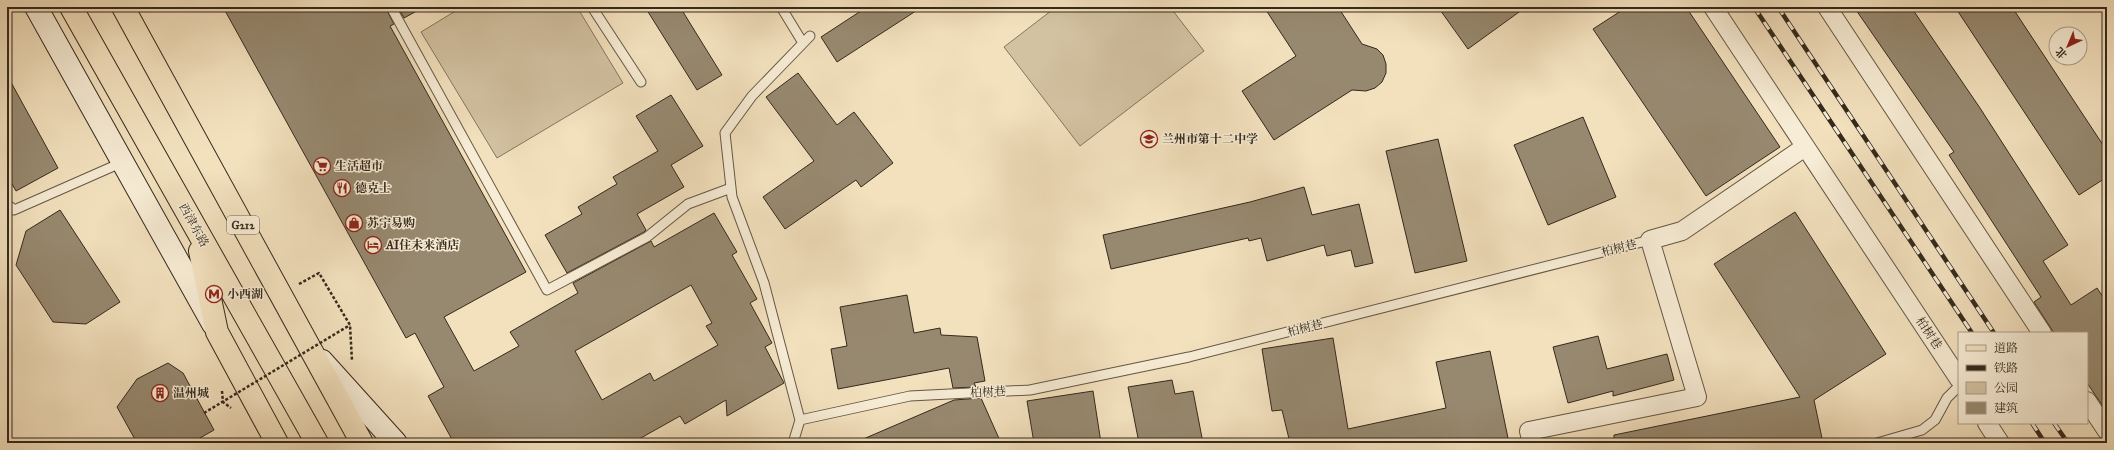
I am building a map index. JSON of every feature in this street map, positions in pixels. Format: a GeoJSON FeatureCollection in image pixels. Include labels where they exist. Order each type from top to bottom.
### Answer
{"type":"FeatureCollection","features":[{"type":"Feature","properties":{"kind":"main road","name":"西津东路"},"geometry":{"type":"LineString","coordinates":[[71,7],[317,443]]}},
{"type":"Feature","properties":{"kind":"main road","name":"G212"},"geometry":{"type":"LineString","coordinates":[[128,9],[362,443]]}},
{"type":"Feature","properties":{"kind":"main road"},"geometry":{"type":"LineString","coordinates":[[196,229],[217,332],[277,443]]}},
{"type":"Feature","properties":{"kind":"street"},"geometry":{"type":"LineString","coordinates":[[36,7],[217,332]]}},
{"type":"Feature","properties":{"kind":"street","name":"柏树巷"},"geometry":{"type":"LineString","coordinates":[[1713,7],[1958,377]]}},
{"type":"Feature","properties":{"kind":"street"},"geometry":{"type":"LineString","coordinates":[[1827,7],[2041,332]]}},
{"type":"Feature","properties":{"kind":"street","name":"柏树巷"},"geometry":{"type":"LineString","coordinates":[[1650,240],[1682,231],[1806,147]]}},
{"type":"Feature","properties":{"kind":"street"},"geometry":{"type":"LineString","coordinates":[[1532,443],[1529,431],[1697,397],[1650,240]]}},
{"type":"Feature","properties":{"kind":"street"},"geometry":{"type":"LineString","coordinates":[[311,349],[396,443]]}},
{"type":"Feature","properties":{"kind":"street"},"geometry":{"type":"LineString","coordinates":[[2088,402],[2107,431]]}},
{"type":"Feature","properties":{"kind":"street"},"geometry":{"type":"LineString","coordinates":[[1988,424],[2000,443]]}},
{"type":"Feature","properties":{"kind":"lane"},"geometry":{"type":"LineString","coordinates":[[391,7],[547,290],[647,237],[688,204],[731,188]]}},
{"type":"Feature","properties":{"kind":"lane"},"geometry":{"type":"LineString","coordinates":[[592,7],[641,82]]}},
{"type":"Feature","properties":{"kind":"lane"},"geometry":{"type":"LineString","coordinates":[[781,7],[803,43]]}},
{"type":"Feature","properties":{"kind":"lane"},"geometry":{"type":"LineString","coordinates":[[793,443],[800,420],[764,283],[732,197],[725,133],[752,96],[810,36]]}},
{"type":"Feature","properties":{"kind":"lane"},"geometry":{"type":"LineString","coordinates":[[7,204],[14,210],[123,162]]}},
{"type":"Feature","properties":{"kind":"lane","name":"柏树巷"},"geometry":{"type":"LineString","coordinates":[[800,420],[910,396],[1030,390],[1189,357],[1650,240]]}},
{"type":"Feature","properties":{"kind":"lane"},"geometry":{"type":"LineString","coordinates":[[1877,443],[1922,430],[1935,420],[1947,398],[1958,387]]}},
{"type":"Feature","properties":{"kind":"path"},"geometry":{"type":"LineString","coordinates":[[204,413],[350,325],[319,273]]}},
{"type":"Feature","properties":{"kind":"green space"},"geometry":{"type":"Polygon","coordinates":[[[462,7],[577,7],[623,83],[497,158],[421,32],[462,7]]]}},
{"type":"Feature","properties":{"kind":"green space"},"geometry":{"type":"Polygon","coordinates":[[[1056,7],[1170,7],[1204,51],[1080,146],[1004,47],[1056,7]]]}},
{"type":"Feature","properties":{"kind":"building"},"geometry":{"type":"Polygon","coordinates":[[[223,7],[385,7],[394,24],[390,26],[526,272],[444,317],[474,371],[519,346],[510,332],[578,293],[573,283],[651,241],[654,247],[714,213],[737,252],[732,255],[757,299],[750,303],[772,343],[765,347],[784,383],[727,416],[726,400],[685,424],[680,416],[632,443],[454,443],[428,396],[444,387],[415,333],[406,338],[223,7]],[[691,285],[575,351],[602,400],[650,373],[654,381],[718,345],[706,326],[712,323],[691,285]]]}},
{"type":"Feature","properties":{"kind":"building"},"geometry":{"type":"Polygon","coordinates":[[[398,7],[424,7],[404,18],[398,7]]]}},
{"type":"Feature","properties":{"kind":"building"},"geometry":{"type":"Polygon","coordinates":[[[645,7],[680,7],[722,75],[697,90],[645,7]]]}},
{"type":"Feature","properties":{"kind":"building"},"geometry":{"type":"Polygon","coordinates":[[[867,7],[922,7],[837,62],[821,37],[867,7]]]}},
{"type":"Feature","properties":{"kind":"building"},"geometry":{"type":"Polygon","coordinates":[[[1264,7],[1338,7],[1362,44],[1377,49],[1383,55],[1386,64],[1386,73],[1382,82],[1375,88],[1366,91],[1352,90],[1274,140],[1242,91],[1296,56],[1264,7]]]}},
{"type":"Feature","properties":{"kind":"building"},"geometry":{"type":"Polygon","coordinates":[[[1438,7],[1526,7],[1468,49],[1438,7]]]}},
{"type":"Feature","properties":{"kind":"building"},"geometry":{"type":"Polygon","coordinates":[[[1627,7],[1686,7],[1780,147],[1706,196],[1593,29],[1627,7]]]}},
{"type":"Feature","properties":{"kind":"building"},"geometry":{"type":"Polygon","coordinates":[[[1854,7],[1911,7],[1980,108],[2068,245],[2043,261],[2071,305],[2097,288],[2107,303],[2107,412],[2088,384],[2088,332],[2053,332],[2034,302],[2041,297],[1949,155],[1954,152],[1854,7]]]}},
{"type":"Feature","properties":{"kind":"building"},"geometry":{"type":"Polygon","coordinates":[[[1955,7],[2012,7],[2048,62],[2048,66],[2051,66],[2107,151],[2107,177],[2079,195],[1955,7]]]}},
{"type":"Feature","properties":{"kind":"building"},"geometry":{"type":"Polygon","coordinates":[[[798,73],[837,125],[854,112],[893,163],[861,187],[856,180],[785,229],[763,197],[814,161],[766,97],[798,73]]]}},
{"type":"Feature","properties":{"kind":"building"},"geometry":{"type":"Polygon","coordinates":[[[7,75],[58,168],[16,191],[7,175],[7,75]]]}},
{"type":"Feature","properties":{"kind":"building"},"geometry":{"type":"Polygon","coordinates":[[[671,95],[703,146],[671,165],[684,187],[637,214],[646,230],[644,232],[567,273],[545,235],[582,214],[578,207],[617,184],[613,177],[658,151],[636,116],[671,95]]]}},
{"type":"Feature","properties":{"kind":"building"},"geometry":{"type":"Polygon","coordinates":[[[1583,117],[1616,197],[1548,225],[1514,145],[1583,117]]]}},
{"type":"Feature","properties":{"kind":"building"},"geometry":{"type":"Polygon","coordinates":[[[1438,139],[1467,261],[1415,273],[1386,151],[1438,139]]]}},
{"type":"Feature","properties":{"kind":"building"},"geometry":{"type":"Polygon","coordinates":[[[1304,187],[1312,215],[1359,204],[1373,263],[1355,267],[1351,250],[1327,256],[1324,245],[1267,261],[1261,238],[1249,241],[1248,238],[1111,269],[1103,235],[1250,202],[1304,187]]]}},
{"type":"Feature","properties":{"kind":"building"},"geometry":{"type":"Polygon","coordinates":[[[60,210],[120,302],[86,324],[53,322],[16,265],[26,231],[60,210]]]}},
{"type":"Feature","properties":{"kind":"building"},"geometry":{"type":"Polygon","coordinates":[[[1795,212],[1886,354],[1814,400],[1823,443],[1614,443],[1614,435],[1800,397],[1714,264],[1795,212]]]}},
{"type":"Feature","properties":{"kind":"building"},"geometry":{"type":"Polygon","coordinates":[[[907,295],[914,333],[940,328],[941,335],[977,337],[985,381],[974,383],[976,387],[953,388],[949,368],[838,389],[831,349],[847,346],[840,307],[907,295]]]}},
{"type":"Feature","properties":{"kind":"building"},"geometry":{"type":"Polygon","coordinates":[[[1598,336],[1607,369],[1667,354],[1674,380],[1613,396],[1613,391],[1568,403],[1553,347],[1598,336]]]}},
{"type":"Feature","properties":{"kind":"building"},"geometry":{"type":"Polygon","coordinates":[[[1333,338],[1348,429],[1446,408],[1436,362],[1490,351],[1509,443],[1290,443],[1282,410],[1272,411],[1262,349],[1333,338]]]}},
{"type":"Feature","properties":{"kind":"building","name":"温州城"},"geometry":{"type":"Polygon","coordinates":[[[168,363],[183,373],[214,430],[191,443],[137,443],[117,407],[137,379],[168,363]]]}},
{"type":"Feature","properties":{"kind":"building"},"geometry":{"type":"Polygon","coordinates":[[[1172,380],[1175,394],[1193,391],[1203,443],[1139,443],[1128,387],[1172,380]]]}},
{"type":"Feature","properties":{"kind":"building"},"geometry":{"type":"Polygon","coordinates":[[[1093,391],[1101,443],[1034,443],[1027,401],[1093,391]]]}},
{"type":"Feature","properties":{"kind":"building"},"geometry":{"type":"Polygon","coordinates":[[[981,398],[1001,443],[854,443],[954,400],[981,398]]]}},
{"type":"Feature","properties":{"kind":"railway"},"geometry":{"type":"LineString","coordinates":[[1754,7],[1971,332]]}},
{"type":"Feature","properties":{"kind":"railway"},"geometry":{"type":"LineString","coordinates":[[1778,7],[1993,332]]}},
{"type":"Feature","properties":{"kind":"railway"},"geometry":{"type":"LineString","coordinates":[[2033,424],[2045,443]]}},
{"type":"Feature","properties":{"kind":"railway"},"geometry":{"type":"LineString","coordinates":[[2055,424],[2068,443]]}},
{"type":"Feature","properties":{"kind":"place","name":"兰州市第十二中学"},"geometry":{"type":"Point","coordinates":[1149,139]}},
{"type":"Feature","properties":{"kind":"place","name":"生活超市"},"geometry":{"type":"Point","coordinates":[322,166]}},
{"type":"Feature","properties":{"kind":"place","name":"德克士"},"geometry":{"type":"Point","coordinates":[342,188]}},
{"type":"Feature","properties":{"kind":"place","name":"苏宁易购"},"geometry":{"type":"Point","coordinates":[354,223]}},
{"type":"Feature","properties":{"kind":"place","name":"AI住未来酒店"},"geometry":{"type":"Point","coordinates":[373,245]}},
{"type":"Feature","properties":{"kind":"place","name":"小西湖"},"geometry":{"type":"Point","coordinates":[214,294]}},
{"type":"Feature","properties":{"kind":"place","name":"温州城"},"geometry":{"type":"Point","coordinates":[160,393]}}]}
